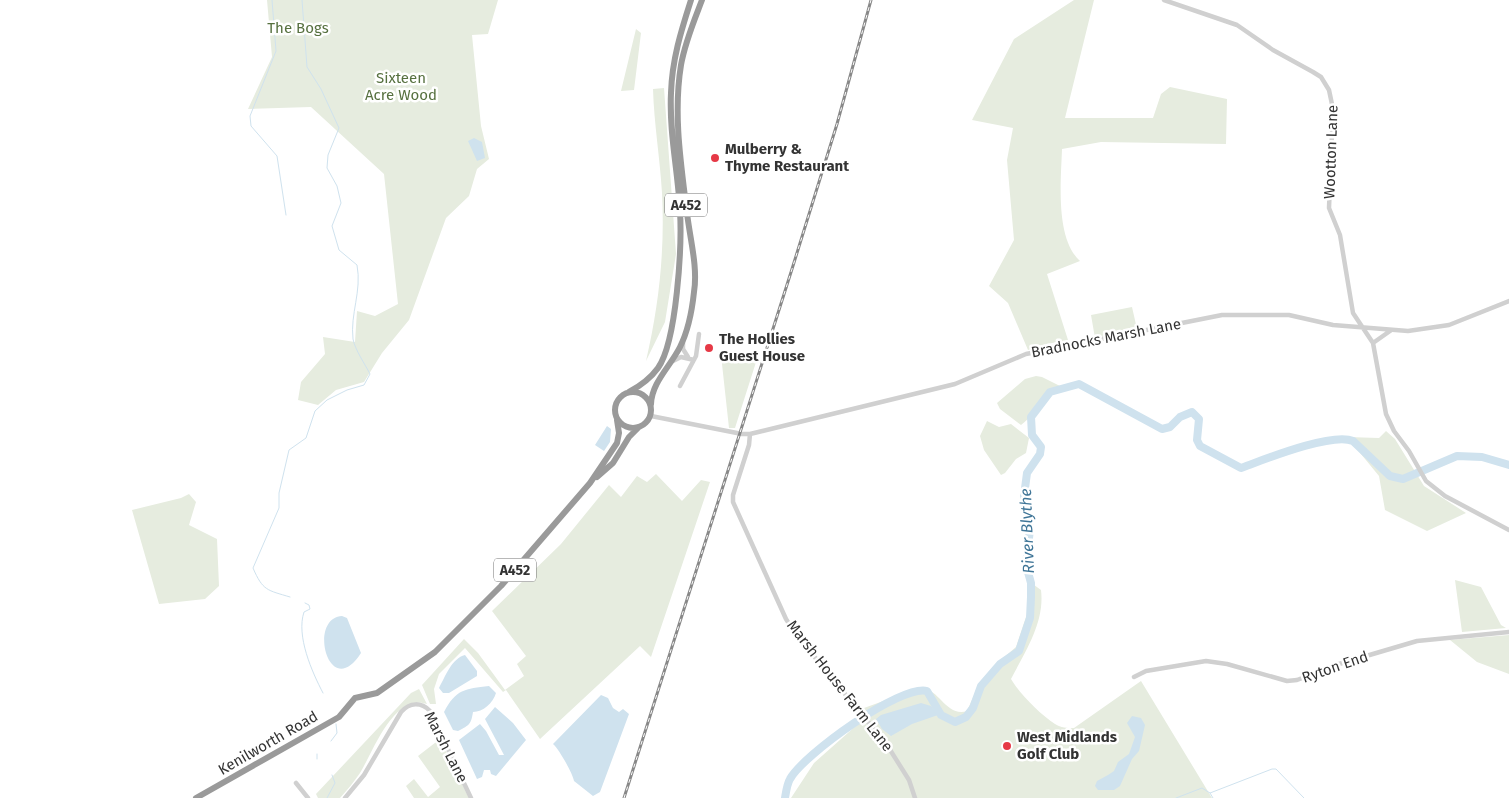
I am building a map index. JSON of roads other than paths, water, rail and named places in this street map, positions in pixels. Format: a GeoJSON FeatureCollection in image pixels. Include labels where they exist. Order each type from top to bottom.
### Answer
{"type":"FeatureCollection","features":[{"type":"Feature","properties":{"kind":"highway","name":"A452"},"geometry":{"type":"LineString","coordinates":[[590,483],[617,443],[619,433],[615,405],[623,394],[642,385],[659,367],[671,325],[677,289],[680,211],[673,156],[671,92],[679,37],[691,0]]}},
{"type":"Feature","properties":{"kind":"highway","name":"A452"},"geometry":{"type":"LineString","coordinates":[[590,483],[613,464],[629,437],[651,416],[650,404],[653,387],[672,362],[684,337],[691,312],[695,283],[680,153],[678,94],[681,65],[687,39],[702,0]]}},
{"type":"Feature","properties":{"kind":"highway"},"geometry":{"type":"LineString","coordinates":[[629,392],[642,394],[650,404]]}},
{"type":"Feature","properties":{"kind":"highway"},"geometry":{"type":"LineString","coordinates":[[618,420],[627,427],[639,428]]}},
{"type":"Feature","properties":{"kind":"highway","name":"Kenilworth Road"},"geometry":{"type":"LineString","coordinates":[[196,798],[339,717],[350,707],[356,698],[377,694],[435,652],[501,586],[590,483]]}},
{"type":"Feature","properties":{"kind":"street","name":"Wootton Lane"},"geometry":{"type":"LineString","coordinates":[[1164,0],[1237,25],[1272,50],[1313,72],[1325,83],[1332,97],[1333,108],[1329,208],[1340,235],[1353,313],[1350,327]]}},
{"type":"Feature","properties":{"kind":"street","name":"Bradnocks Marsh Lane"},"geometry":{"type":"LineString","coordinates":[[651,416],[750,434],[955,384],[1026,354],[1222,315],[1289,316],[1350,327],[1408,332],[1449,325],[1509,301]]}},
{"type":"Feature","properties":{"kind":"street","name":"Wootton Lane"},"geometry":{"type":"LineString","coordinates":[[1353,313],[1373,343],[1386,414],[1394,431],[1426,481],[1446,496],[1509,530]]}},
{"type":"Feature","properties":{"kind":"street"},"geometry":{"type":"LineString","coordinates":[[1373,343],[1390,331]]}},
{"type":"Feature","properties":{"kind":"street"},"geometry":{"type":"LineString","coordinates":[[680,386],[694,360],[699,334]]}},
{"type":"Feature","properties":{"kind":"street"},"geometry":{"type":"LineString","coordinates":[[684,337],[683,349],[688,358]]}},
{"type":"Feature","properties":{"kind":"street"},"geometry":{"type":"LineString","coordinates":[[672,362],[688,358],[694,360]]}},
{"type":"Feature","properties":{"kind":"street","name":"Marsh House Farm Lane"},"geometry":{"type":"LineString","coordinates":[[750,434],[749,445],[733,495],[735,509],[786,619],[795,633],[874,728],[901,765],[909,780],[915,798]]}},
{"type":"Feature","properties":{"kind":"street","name":"Ryton End"},"geometry":{"type":"LineString","coordinates":[[1134,677],[1146,671],[1206,661],[1227,664],[1286,681],[1297,680],[1339,664],[1417,641],[1509,632]]}},
{"type":"Feature","properties":{"kind":"street","name":"Marsh Lane"},"geometry":{"type":"LineString","coordinates":[[345,798],[364,775],[401,712],[408,706],[416,704],[426,707],[430,711],[471,798]]}},
{"type":"Feature","properties":{"kind":"street"},"geometry":{"type":"LineString","coordinates":[[296,784],[308,798]]}},
{"type":"Feature","properties":{"kind":"water"},"geometry":{"type":"Polygon","coordinates":[[[474,138],[482,142],[485,158],[477,161],[468,141],[474,138]]]}},
{"type":"Feature","properties":{"kind":"water"},"geometry":{"type":"Polygon","coordinates":[[[607,426],[611,429],[610,442],[604,451],[595,445],[607,426]]]}},
{"type":"Feature","properties":{"kind":"water"},"geometry":{"type":"Polygon","coordinates":[[[342,616],[347,618],[361,653],[350,666],[340,669],[332,664],[326,654],[324,642],[326,630],[331,620],[342,616]]]}},
{"type":"Feature","properties":{"kind":"water"},"geometry":{"type":"Polygon","coordinates":[[[465,655],[477,671],[477,676],[449,693],[443,693],[439,688],[446,674],[456,660],[465,655]]]}},
{"type":"Feature","properties":{"kind":"water"},"geometry":{"type":"Polygon","coordinates":[[[489,686],[496,693],[495,697],[484,709],[473,712],[471,722],[467,726],[458,731],[453,730],[444,712],[448,704],[457,694],[467,689],[489,686]]]}},
{"type":"Feature","properties":{"kind":"water"},"geometry":{"type":"Polygon","coordinates":[[[601,695],[608,698],[613,708],[619,712],[623,709],[629,714],[600,792],[593,796],[574,781],[559,751],[553,744],[601,695]]]}},
{"type":"Feature","properties":{"kind":"water"},"geometry":{"type":"Polygon","coordinates":[[[921,703],[931,706],[938,715],[912,724],[891,736],[882,729],[876,719],[881,715],[921,703]]]}},
{"type":"Feature","properties":{"kind":"water"},"geometry":{"type":"Polygon","coordinates":[[[495,707],[513,723],[526,740],[496,776],[491,774],[490,770],[484,770],[482,777],[477,779],[459,740],[480,724],[499,755],[504,755],[485,719],[495,707]]]}},
{"type":"Feature","properties":{"kind":"water"},"geometry":{"type":"Polygon","coordinates":[[[1132,716],[1141,718],[1145,725],[1139,751],[1132,759],[1120,786],[1114,790],[1098,790],[1095,786],[1097,781],[1114,771],[1118,762],[1129,754],[1135,737],[1127,723],[1132,716]]]}},
{"type":"Feature","properties":{"kind":"waterway"},"geometry":{"type":"LineString","coordinates":[[272,0],[276,51],[250,116],[251,126],[277,156],[286,215]]}},
{"type":"Feature","properties":{"kind":"waterway"},"geometry":{"type":"LineString","coordinates":[[290,597],[276,593],[263,585],[253,568],[279,508],[279,493],[289,450],[306,438],[315,411],[327,400],[347,390],[364,385],[370,374],[353,339],[353,321],[358,284],[357,265],[339,250],[332,226],[341,203],[337,186],[327,168],[328,155],[339,128],[321,89],[307,67],[302,0]]}},
{"type":"Feature","properties":{"kind":"waterway","name":"River Blythe"},"geometry":{"type":"LineString","coordinates":[[785,798],[790,779],[813,754],[854,723],[896,698],[914,692],[927,691],[941,715],[955,722],[966,717],[973,708],[981,686],[1000,664],[1019,651],[1030,618],[1031,597],[1031,583],[1026,565],[1030,529],[1024,496],[1027,473],[1040,454],[1041,447],[1032,435],[1031,417],[1050,392],[1079,384],[1162,429],[1170,427],[1180,417],[1192,412],[1199,419],[1197,440],[1200,446],[1241,468],[1314,443],[1343,439],[1353,441],[1390,476],[1403,479],[1457,456],[1482,457],[1509,465]]}},
{"type":"Feature","properties":{"kind":"waterway"},"geometry":{"type":"LineString","coordinates":[[305,603],[309,605],[310,609],[304,612],[302,622],[306,654],[323,693]]}},
{"type":"Feature","properties":{"kind":"waterway"},"geometry":{"type":"LineString","coordinates":[[331,741],[337,733],[336,724]]}},
{"type":"Feature","properties":{"kind":"waterway"},"geometry":{"type":"LineString","coordinates":[[317,754],[317,759]]}},
{"type":"Feature","properties":{"kind":"waterway"},"geometry":{"type":"LineString","coordinates":[[1176,798],[1202,788],[1210,793],[1272,769],[1276,769],[1304,798]]}},
{"type":"Feature","properties":{"kind":"waterway"},"geometry":{"type":"LineString","coordinates":[[327,798],[335,783],[332,775]]}},
{"type":"Feature","properties":{"kind":"waterway"},"geometry":{"type":"LineString","coordinates":[[1210,793],[1213,798]]}},
{"type":"Feature","properties":{"kind":"railway"},"geometry":{"type":"LineString","coordinates":[[624,798],[837,124],[871,0]]}},
{"type":"Feature","properties":{"kind":"place","name":"Mulberry & Thyme Restaurant"},"geometry":{"type":"Point","coordinates":[715,158]}},
{"type":"Feature","properties":{"kind":"place","name":"The Hollies Guest House"},"geometry":{"type":"Point","coordinates":[709,348]}},
{"type":"Feature","properties":{"kind":"place","name":"West Midlands Golf Club"},"geometry":{"type":"Point","coordinates":[1007,746]}},
{"type":"Feature","properties":{"kind":"park label","name":"The Bogs"},"geometry":{"type":"Point","coordinates":[298,28]}},
{"type":"Feature","properties":{"kind":"park label","name":"Sixteen Acre Wood"},"geometry":{"type":"Point","coordinates":[401,86]}}]}
